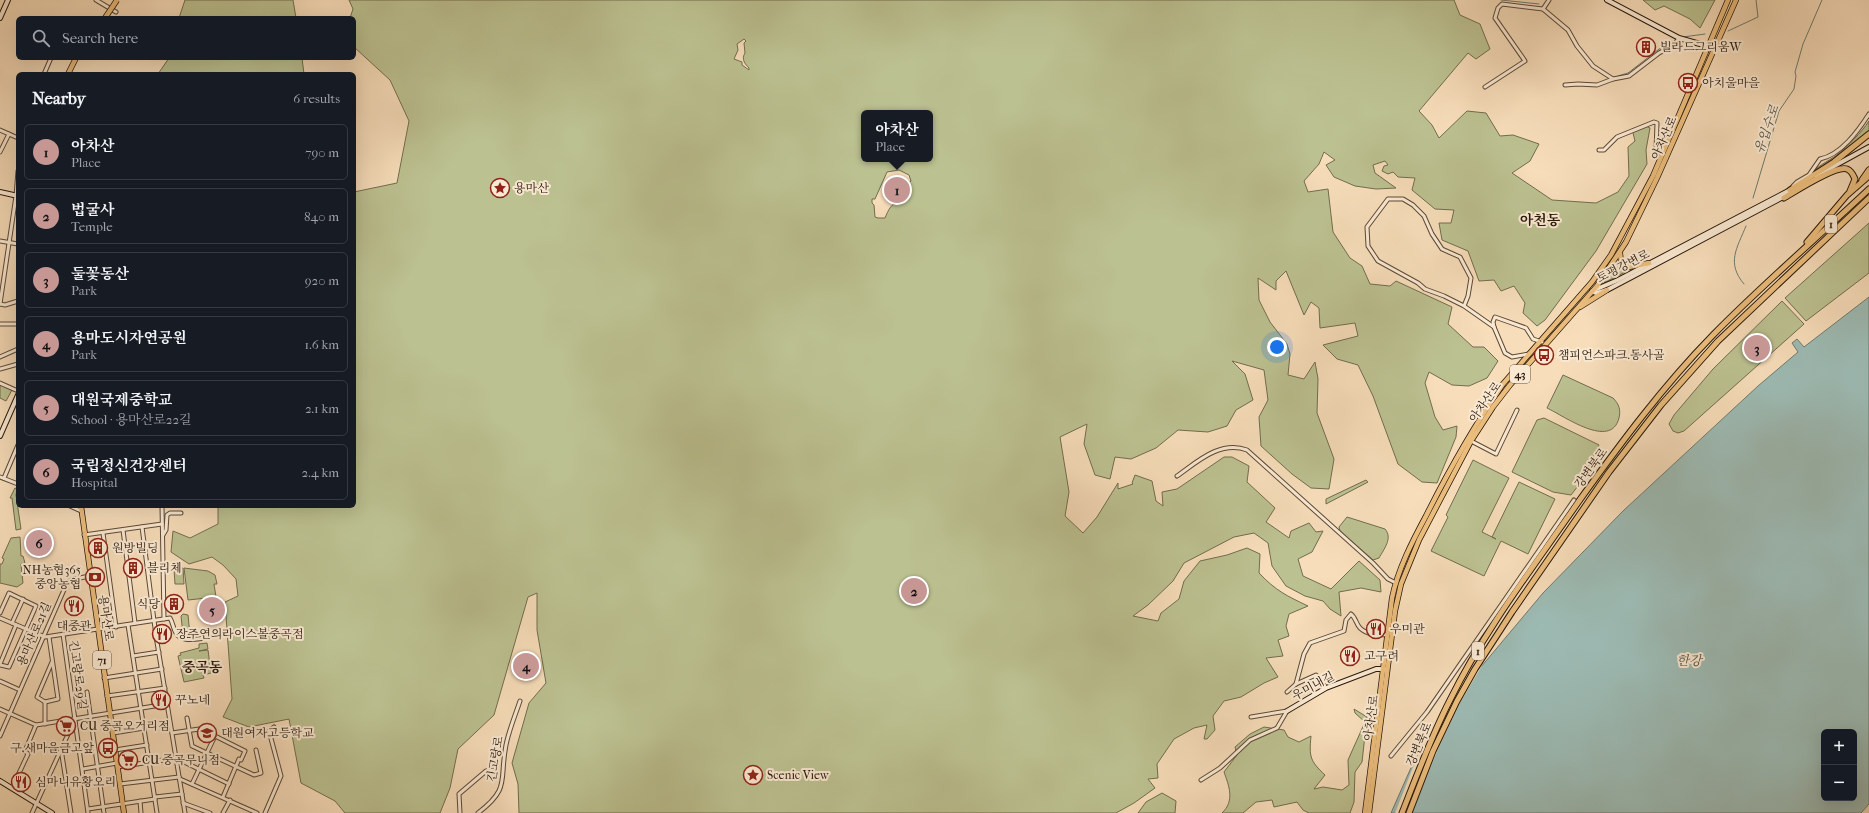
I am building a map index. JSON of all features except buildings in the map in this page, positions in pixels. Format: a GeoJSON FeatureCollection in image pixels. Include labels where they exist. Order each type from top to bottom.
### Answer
{"type":"FeatureCollection","features":[{"type":"Feature","properties":{"kind":"highway"},"geometry":{"type":"LineString","coordinates":[[1790,190],[1834,162],[1869,134]]}},
{"type":"Feature","properties":{"kind":"highway"},"geometry":{"type":"LineString","coordinates":[[1784,198],[1833,171],[1843,169],[1848,170],[1853,173],[1855,179],[1854,185],[1847,195],[1793,259]]}},
{"type":"Feature","properties":{"kind":"highway"},"geometry":{"type":"LineString","coordinates":[[1856,189],[1869,170]]}},
{"type":"Feature","properties":{"kind":"highway"},"geometry":{"type":"LineString","coordinates":[[1847,195],[1856,189],[1869,176]]}},
{"type":"Feature","properties":{"kind":"highway","name":"강변북로"},"geometry":{"type":"LineString","coordinates":[[1402,813],[1428,746],[1451,698],[1498,618],[1576,501],[1623,441],[1712,335],[1869,189]]}},
{"type":"Feature","properties":{"kind":"highway","name":"강변북로"},"geometry":{"type":"LineString","coordinates":[[1409,813],[1433,751],[1457,701],[1475,669],[1586,504],[1661,405],[1713,346],[1756,303],[1869,198]]}},
{"type":"Feature","properties":{"kind":"highway"},"geometry":{"type":"LineString","coordinates":[[1850,215],[1869,202]]}},
{"type":"Feature","properties":{"kind":"main road"},"geometry":{"type":"LineString","coordinates":[[106,16],[117,0]]}},
{"type":"Feature","properties":{"kind":"main road","name":"아차산로"},"geometry":{"type":"LineString","coordinates":[[1369,813],[1388,634],[1396,592],[1408,558],[1430,507],[1469,435],[1503,384],[1542,342],[1587,288],[1618,242],[1653,176],[1728,0]]}},
{"type":"Feature","properties":{"kind":"main road","name":"아차산로"},"geometry":{"type":"LineString","coordinates":[[1408,558],[1471,441],[1493,407],[1510,384],[1592,291],[1620,253],[1654,185],[1736,0]]}},
{"type":"Feature","properties":{"kind":"main road"},"geometry":{"type":"LineString","coordinates":[[69,72],[75,60]]}},
{"type":"Feature","properties":{"kind":"main road"},"geometry":{"type":"LineString","coordinates":[[1620,253],[1621,261],[1629,267],[1649,263]]}},
{"type":"Feature","properties":{"kind":"main road"},"geometry":{"type":"LineString","coordinates":[[1575,310],[1607,290]]}},
{"type":"Feature","properties":{"kind":"main road","name":"용마산로"},"geometry":{"type":"LineString","coordinates":[[81,508],[124,813]]}},
{"type":"Feature","properties":{"kind":"main road","name":"아차산로"},"geometry":{"type":"LineString","coordinates":[[1365,813],[1396,592]]}},
{"type":"Feature","properties":{"kind":"street"},"geometry":{"type":"LineString","coordinates":[[0,18],[8,0]]}},
{"type":"Feature","properties":{"kind":"street"},"geometry":{"type":"LineString","coordinates":[[96,0],[116,12]]}},
{"type":"Feature","properties":{"kind":"street"},"geometry":{"type":"LineString","coordinates":[[1543,9],[1549,0]]}},
{"type":"Feature","properties":{"kind":"street"},"geometry":{"type":"LineString","coordinates":[[1606,0],[1679,38],[1714,48]]}},
{"type":"Feature","properties":{"kind":"street"},"geometry":{"type":"LineString","coordinates":[[1485,87],[1525,60],[1497,22],[1496,14],[1498,8],[1502,4],[1543,9],[1568,30],[1577,46],[1593,66],[1613,79]]}},
{"type":"Feature","properties":{"kind":"street"},"geometry":{"type":"LineString","coordinates":[[1565,85],[1597,85],[1613,79],[1629,76],[1659,53],[1674,45],[1679,38]]}},
{"type":"Feature","properties":{"kind":"street"},"geometry":{"type":"LineString","coordinates":[[45,72],[50,60]]}},
{"type":"Feature","properties":{"kind":"street"},"geometry":{"type":"LineString","coordinates":[[1784,198],[1797,182],[1809,175],[1820,159],[1830,157],[1843,146],[1857,131],[1869,114]]}},
{"type":"Feature","properties":{"kind":"street"},"geometry":{"type":"LineString","coordinates":[[1598,150],[1604,150],[1617,137],[1654,122],[1657,123],[1656,151],[1662,153]]}},
{"type":"Feature","properties":{"kind":"street"},"geometry":{"type":"LineString","coordinates":[[0,130],[16,137]]}},
{"type":"Feature","properties":{"kind":"street"},"geometry":{"type":"LineString","coordinates":[[0,152],[9,134]]}},
{"type":"Feature","properties":{"kind":"street","name":"토평강변로"},"geometry":{"type":"LineString","coordinates":[[1592,291],[1597,290],[1790,190],[1869,147]]}},
{"type":"Feature","properties":{"kind":"street"},"geometry":{"type":"LineString","coordinates":[[0,192],[16,196]]}},
{"type":"Feature","properties":{"kind":"street","name":"토평강변로"},"geometry":{"type":"LineString","coordinates":[[1592,291],[1597,293],[1607,290],[1784,198]]}},
{"type":"Feature","properties":{"kind":"street"},"geometry":{"type":"LineString","coordinates":[[1464,306],[1468,296],[1471,278],[1460,257],[1442,249],[1432,234],[1424,216],[1413,205],[1403,199],[1388,199],[1367,227],[1368,246],[1378,261],[1418,283],[1424,289],[1444,296],[1464,306],[1494,328]]}},
{"type":"Feature","properties":{"kind":"street"},"geometry":{"type":"LineString","coordinates":[[16,203],[0,304],[5,305],[16,302]]}},
{"type":"Feature","properties":{"kind":"street"},"geometry":{"type":"LineString","coordinates":[[0,241],[16,244]]}},
{"type":"Feature","properties":{"kind":"street"},"geometry":{"type":"LineString","coordinates":[[1587,288],[1592,291]]}},
{"type":"Feature","properties":{"kind":"street"},"geometry":{"type":"LineString","coordinates":[[1530,354],[1512,357],[1505,353],[1492,322],[1496,317],[1526,328],[1533,339],[1542,342]]}},
{"type":"Feature","properties":{"kind":"street"},"geometry":{"type":"LineString","coordinates":[[0,324],[16,324]]}},
{"type":"Feature","properties":{"kind":"street"},"geometry":{"type":"LineString","coordinates":[[0,357],[16,350]]}},
{"type":"Feature","properties":{"kind":"street"},"geometry":{"type":"LineString","coordinates":[[0,369],[16,365]]}},
{"type":"Feature","properties":{"kind":"street"},"geometry":{"type":"LineString","coordinates":[[0,383],[16,390]]}},
{"type":"Feature","properties":{"kind":"street"},"geometry":{"type":"LineString","coordinates":[[0,436],[16,400]]}},
{"type":"Feature","properties":{"kind":"street"},"geometry":{"type":"LineString","coordinates":[[1471,441],[1496,454],[1517,410]]}},
{"type":"Feature","properties":{"kind":"street"},"geometry":{"type":"LineString","coordinates":[[1177,476],[1213,452],[1228,448],[1247,450],[1373,563],[1388,579],[1398,583]]}},
{"type":"Feature","properties":{"kind":"street"},"geometry":{"type":"LineString","coordinates":[[16,449],[2,477],[16,484]]}},
{"type":"Feature","properties":{"kind":"street"},"geometry":{"type":"LineString","coordinates":[[1391,756],[1427,712],[1576,501]]}},
{"type":"Feature","properties":{"kind":"street"},"geometry":{"type":"LineString","coordinates":[[162,508],[164,619]]}},
{"type":"Feature","properties":{"kind":"street"},"geometry":{"type":"LineString","coordinates":[[163,535],[166,530],[167,516],[170,513],[181,513]]}},
{"type":"Feature","properties":{"kind":"street"},"geometry":{"type":"LineString","coordinates":[[84,536],[162,524]]}},
{"type":"Feature","properties":{"kind":"street"},"geometry":{"type":"LineString","coordinates":[[142,527],[154,621],[185,813]]}},
{"type":"Feature","properties":{"kind":"street"},"geometry":{"type":"LineString","coordinates":[[123,530],[135,623]]}},
{"type":"Feature","properties":{"kind":"street"},"geometry":{"type":"LineString","coordinates":[[103,533],[116,627]]}},
{"type":"Feature","properties":{"kind":"street","name":"용마산로21길"},"geometry":{"type":"LineString","coordinates":[[0,736],[67,582],[90,576]]}},
{"type":"Feature","properties":{"kind":"street"},"geometry":{"type":"LineString","coordinates":[[0,613],[8,593],[36,606],[10,667],[0,664],[16,625]]}},
{"type":"Feature","properties":{"kind":"street"},"geometry":{"type":"LineString","coordinates":[[12,623],[23,599]]}},
{"type":"Feature","properties":{"kind":"street"},"geometry":{"type":"LineString","coordinates":[[1296,684],[1304,654],[1310,643],[1344,631],[1346,620],[1351,614],[1355,617],[1360,628],[1377,636],[1388,634]]}},
{"type":"Feature","properties":{"kind":"street"},"geometry":{"type":"LineString","coordinates":[[0,618],[42,637],[171,619],[176,633],[180,637],[192,639],[206,638]]}},
{"type":"Feature","properties":{"kind":"street"},"geometry":{"type":"LineString","coordinates":[[128,625],[157,813]]}},
{"type":"Feature","properties":{"kind":"street","name":"긴고랑로29길"},"geometry":{"type":"LineString","coordinates":[[64,634],[88,813]]}},
{"type":"Feature","properties":{"kind":"street"},"geometry":{"type":"LineString","coordinates":[[49,637],[58,700],[45,702],[37,697],[52,662]]}},
{"type":"Feature","properties":{"kind":"street"},"geometry":{"type":"LineString","coordinates":[[133,656],[159,652]]}},
{"type":"Feature","properties":{"kind":"street"},"geometry":{"type":"LineString","coordinates":[[104,678],[162,669]]}},
{"type":"Feature","properties":{"kind":"street","name":"우미내길"},"geometry":{"type":"LineString","coordinates":[[1201,780],[1220,768],[1250,740],[1277,728],[1287,711],[1326,688],[1376,669],[1385,669]]}},
{"type":"Feature","properties":{"kind":"street"},"geometry":{"type":"LineString","coordinates":[[1287,692],[1296,684],[1316,675],[1326,688]]}},
{"type":"Feature","properties":{"kind":"street"},"geometry":{"type":"LineString","coordinates":[[0,681],[20,690]]}},
{"type":"Feature","properties":{"kind":"street"},"geometry":{"type":"LineString","coordinates":[[107,696],[165,688]]}},
{"type":"Feature","properties":{"kind":"street"},"geometry":{"type":"LineString","coordinates":[[87,692],[104,813]]}},
{"type":"Feature","properties":{"kind":"street","name":"긴고랑로"},"geometry":{"type":"LineString","coordinates":[[478,813],[494,799],[500,790],[504,772],[506,746],[520,701]]}},
{"type":"Feature","properties":{"kind":"street"},"geometry":{"type":"LineString","coordinates":[[45,702],[45,724]]}},
{"type":"Feature","properties":{"kind":"street"},"geometry":{"type":"LineString","coordinates":[[0,710],[36,725],[167,704]]}},
{"type":"Feature","properties":{"kind":"street"},"geometry":{"type":"LineString","coordinates":[[1251,717],[1287,711]]}},
{"type":"Feature","properties":{"kind":"street"},"geometry":{"type":"LineString","coordinates":[[187,718],[192,746],[254,775],[261,773],[256,750]]}},
{"type":"Feature","properties":{"kind":"street"},"geometry":{"type":"LineString","coordinates":[[32,813],[75,719]]}},
{"type":"Feature","properties":{"kind":"street"},"geometry":{"type":"LineString","coordinates":[[12,788],[28,754],[25,751],[36,725]]}},
{"type":"Feature","properties":{"kind":"street"},"geometry":{"type":"LineString","coordinates":[[265,813],[281,776],[269,731],[274,727]]}},
{"type":"Feature","properties":{"kind":"street"},"geometry":{"type":"LineString","coordinates":[[113,733],[144,728]]}},
{"type":"Feature","properties":{"kind":"street"},"geometry":{"type":"LineString","coordinates":[[172,733],[206,728],[207,733]]}},
{"type":"Feature","properties":{"kind":"street"},"geometry":{"type":"LineString","coordinates":[[192,784],[215,736],[245,751],[236,766],[223,797]]}},
{"type":"Feature","properties":{"kind":"street"},"geometry":{"type":"LineString","coordinates":[[115,750],[147,745]]}},
{"type":"Feature","properties":{"kind":"street"},"geometry":{"type":"LineString","coordinates":[[61,749],[71,813]]}},
{"type":"Feature","properties":{"kind":"street"},"geometry":{"type":"LineString","coordinates":[[82,769],[149,763],[176,758],[229,784]]}},
{"type":"Feature","properties":{"kind":"street"},"geometry":{"type":"LineString","coordinates":[[460,813],[459,794],[486,771],[493,770]]}},
{"type":"Feature","properties":{"kind":"street"},"geometry":{"type":"LineString","coordinates":[[120,784],[180,778],[257,813]]}},
{"type":"Feature","properties":{"kind":"street"},"geometry":{"type":"LineString","coordinates":[[0,781],[52,813]]}},
{"type":"Feature","properties":{"kind":"street"},"geometry":{"type":"LineString","coordinates":[[88,809],[182,794]]}},
{"type":"Feature","properties":{"kind":"street"},"geometry":{"type":"LineString","coordinates":[[223,813],[230,800]]}},
{"type":"Feature","properties":{"kind":"street"},"geometry":{"type":"LineString","coordinates":[[140,801],[141,813]]}},
{"type":"Feature","properties":{"kind":"street"},"geometry":{"type":"LineString","coordinates":[[183,803],[210,813]]}},
{"type":"Feature","properties":{"kind":"green space"},"geometry":{"type":"Polygon","coordinates":[[[185,0],[293,0],[296,16],[180,16],[185,0]]]}},
{"type":"Feature","properties":{"kind":"green space"},"geometry":{"type":"Polygon","coordinates":[[[349,0],[1454,0],[1460,15],[1480,24],[1490,49],[1476,59],[1468,53],[1419,111],[1432,125],[1439,138],[1467,111],[1486,113],[1500,136],[1513,135],[1539,144],[1530,161],[1512,173],[1552,200],[1596,203],[1618,192],[1629,176],[1628,147],[1635,141],[1632,129],[1644,125],[1650,128],[1646,150],[1647,164],[1596,251],[1545,320],[1537,326],[1523,313],[1525,303],[1514,286],[1501,291],[1494,280],[1479,281],[1468,251],[1442,240],[1439,223],[1451,223],[1454,210],[1435,209],[1412,190],[1415,178],[1398,177],[1393,172],[1388,174],[1382,171],[1384,166],[1388,165],[1385,161],[1373,165],[1375,173],[1396,188],[1376,189],[1355,186],[1334,177],[1326,165],[1335,160],[1324,152],[1319,164],[1304,181],[1308,192],[1328,189],[1333,232],[1350,258],[1362,266],[1370,284],[1390,286],[1396,281],[1452,307],[1448,324],[1473,347],[1484,347],[1498,361],[1487,378],[1469,386],[1452,385],[1429,372],[1425,383],[1435,417],[1443,430],[1457,426],[1456,437],[1437,483],[1422,482],[1398,464],[1373,396],[1358,365],[1337,359],[1323,345],[1358,336],[1355,323],[1320,328],[1319,308],[1311,302],[1304,315],[1286,271],[1276,281],[1276,290],[1258,278],[1259,300],[1270,322],[1287,344],[1290,354],[1288,375],[1304,379],[1315,362],[1318,379],[1317,413],[1334,459],[1329,489],[1311,488],[1292,474],[1261,446],[1259,417],[1268,400],[1264,370],[1232,361],[1245,374],[1253,400],[1236,410],[1227,426],[1208,432],[1178,430],[1156,448],[1131,459],[1115,457],[1110,479],[1095,475],[1084,444],[1087,424],[1060,437],[1069,492],[1065,516],[1083,533],[1097,517],[1118,483],[1118,489],[1133,484],[1135,475],[1152,481],[1156,501],[1163,506],[1162,492],[1177,489],[1224,457],[1232,457],[1249,466],[1247,482],[1275,508],[1266,522],[1289,538],[1291,531],[1309,523],[1316,532],[1323,531],[1312,552],[1298,559],[1303,576],[1331,589],[1359,561],[1380,580],[1381,592],[1361,588],[1339,592],[1341,616],[1330,609],[1323,601],[1305,596],[1286,586],[1272,566],[1268,543],[1254,533],[1234,537],[1184,563],[1173,581],[1148,605],[1133,616],[1158,621],[1161,613],[1179,599],[1184,581],[1200,561],[1227,555],[1247,548],[1260,554],[1259,573],[1265,579],[1282,592],[1308,606],[1289,614],[1286,626],[1289,636],[1278,640],[1283,656],[1266,658],[1278,677],[1264,683],[1241,697],[1224,701],[1213,716],[1215,730],[1207,739],[1204,739],[1207,725],[1194,728],[1174,739],[1157,764],[1158,778],[1148,779],[1155,788],[1134,803],[1116,813],[519,813],[518,784],[512,763],[529,703],[546,683],[537,630],[537,593],[528,597],[494,715],[458,749],[450,788],[440,813],[345,813],[335,801],[301,783],[289,719],[249,727],[223,717],[232,699],[225,602],[238,596],[236,579],[223,565],[212,557],[189,564],[171,552],[173,531],[190,538],[218,524],[218,508],[356,508],[356,192],[397,183],[409,121],[390,80],[356,49],[356,16],[351,16],[353,9],[349,0]],[[744,39],[737,44],[738,50],[734,59],[742,62],[742,65],[749,70],[743,59],[745,53],[744,43],[746,41],[744,39]],[[899,170],[887,172],[875,199],[872,199],[875,217],[885,218],[892,206],[899,202],[905,186],[911,181],[909,175],[899,170]]]}},
{"type":"Feature","properties":{"kind":"green space"},"geometry":{"type":"Polygon","coordinates":[[[1643,0],[1715,0],[1700,28],[1690,19],[1664,6],[1655,10],[1643,0]]]}},
{"type":"Feature","properties":{"kind":"green space"},"geometry":{"type":"Polygon","coordinates":[[[168,60],[302,60],[304,72],[159,72],[168,60]]]}},
{"type":"Feature","properties":{"kind":"green space"},"geometry":{"type":"Polygon","coordinates":[[[1869,121],[1869,133],[1855,145],[1809,176],[1846,148],[1869,121]]]}},
{"type":"Feature","properties":{"kind":"green space"},"geometry":{"type":"Polygon","coordinates":[[[1869,223],[1869,273],[1806,321],[1785,298],[1869,223]]]}},
{"type":"Feature","properties":{"kind":"green space"},"geometry":{"type":"Polygon","coordinates":[[[1618,262],[1629,270],[1604,283],[1618,262]]]}},
{"type":"Feature","properties":{"kind":"green space"},"geometry":{"type":"Polygon","coordinates":[[[1782,301],[1804,324],[1684,431],[1678,433],[1673,431],[1669,424],[1674,415],[1713,369],[1782,301]]]}},
{"type":"Feature","properties":{"kind":"green space"},"geometry":{"type":"Polygon","coordinates":[[[1563,375],[1613,398],[1620,410],[1619,418],[1614,427],[1607,431],[1597,431],[1586,428],[1547,408],[1563,375]]]}},
{"type":"Feature","properties":{"kind":"green space"},"geometry":{"type":"Polygon","coordinates":[[[0,384],[12,390],[6,401],[0,398],[0,384]]]}},
{"type":"Feature","properties":{"kind":"green space"},"geometry":{"type":"Polygon","coordinates":[[[1544,418],[1599,445],[1581,482],[1571,495],[1553,492],[1512,472],[1537,420],[1544,418]]]}},
{"type":"Feature","properties":{"kind":"green space"},"geometry":{"type":"Polygon","coordinates":[[[1473,460],[1509,478],[1482,532],[1492,537],[1519,482],[1555,499],[1528,554],[1501,541],[1484,576],[1431,551],[1448,517],[1446,515],[1473,460]]]}},
{"type":"Feature","properties":{"kind":"green space"},"geometry":{"type":"Polygon","coordinates":[[[1366,480],[1368,482],[1326,504],[1326,499],[1366,480]]]}},
{"type":"Feature","properties":{"kind":"green space"},"geometry":{"type":"Polygon","coordinates":[[[16,488],[16,508],[18,508],[21,529],[16,530],[12,498],[10,498],[16,488]]]}},
{"type":"Feature","properties":{"kind":"green space"},"geometry":{"type":"Polygon","coordinates":[[[1347,517],[1385,529],[1388,540],[1379,558],[1373,560],[1340,531],[1339,527],[1347,517]]]}},
{"type":"Feature","properties":{"kind":"green space"},"geometry":{"type":"Polygon","coordinates":[[[20,537],[21,556],[23,556],[25,563],[21,564],[23,583],[17,587],[0,583],[0,564],[2,564],[4,559],[2,558],[11,538],[20,537]]]}},
{"type":"Feature","properties":{"kind":"green space"},"geometry":{"type":"Polygon","coordinates":[[[183,568],[184,584],[175,584],[174,569],[183,568]]]}},
{"type":"Feature","properties":{"kind":"green space"},"geometry":{"type":"Polygon","coordinates":[[[184,568],[208,571],[215,575],[217,584],[214,584],[216,597],[188,600],[184,568]]]}},
{"type":"Feature","properties":{"kind":"green space"},"geometry":{"type":"Polygon","coordinates":[[[183,614],[188,615],[189,637],[183,634],[181,616],[183,614]]]}},
{"type":"Feature","properties":{"kind":"green space"},"geometry":{"type":"Polygon","coordinates":[[[207,643],[208,649],[199,651],[208,650],[211,673],[203,675],[204,678],[184,682],[178,656],[181,655],[180,653],[199,648],[199,644],[207,643]]]}},
{"type":"Feature","properties":{"kind":"green space"},"geometry":{"type":"Polygon","coordinates":[[[1354,709],[1367,717],[1362,762],[1355,772],[1354,802],[1350,813],[1309,813],[1303,810],[1297,802],[1274,807],[1272,800],[1256,802],[1243,813],[1222,813],[1230,798],[1229,788],[1224,772],[1237,755],[1235,747],[1250,734],[1264,727],[1284,730],[1288,737],[1299,742],[1311,736],[1310,749],[1313,762],[1325,775],[1314,789],[1323,787],[1342,790],[1349,785],[1348,760],[1365,722],[1355,713],[1354,709]]]}},
{"type":"Feature","properties":{"kind":"green space"},"geometry":{"type":"Polygon","coordinates":[[[1162,793],[1176,801],[1175,813],[1138,813],[1146,802],[1162,793]]]}},
{"type":"Feature","properties":{"kind":"water","name":"한강"},"geometry":{"type":"Polygon","coordinates":[[[1869,297],[1869,804],[1861,813],[1391,813],[1414,761],[1460,692],[1543,593],[1623,511],[1758,386],[1798,352],[1792,343],[1797,339],[1804,347],[1869,297]]]}},
{"type":"Feature","properties":{"kind":"pier"},"geometry":{"type":"Polygon","coordinates":[[[1483,664],[1461,701],[1438,749],[1412,813],[1395,813],[1421,747],[1459,691],[1483,664]]]}},
{"type":"Feature","properties":{"kind":"waterway"},"geometry":{"type":"LineString","coordinates":[[1501,0],[1539,4]]}},
{"type":"Feature","properties":{"kind":"waterway"},"geometry":{"type":"LineString","coordinates":[[1728,31],[1758,17],[1756,0]]}},
{"type":"Feature","properties":{"kind":"waterway","name":"유입수로"},"geometry":{"type":"LineString","coordinates":[[1753,198],[1779,111],[1794,89],[1796,76],[1795,72],[1803,44],[1822,0]]}},
{"type":"Feature","properties":{"kind":"waterway"},"geometry":{"type":"LineString","coordinates":[[1683,37],[1705,34]]}},
{"type":"Feature","properties":{"kind":"waterway"},"geometry":{"type":"LineString","coordinates":[[1618,76],[1628,73],[1667,43]]}},
{"type":"Feature","properties":{"kind":"waterway","name":"유입수로"},"geometry":{"type":"LineString","coordinates":[[1744,284],[1735,269],[1734,262],[1737,248],[1746,226]]}},
{"type":"Feature","properties":{"kind":"place","name":"빌라드그리움W"},"geometry":{"type":"Point","coordinates":[1646,47]}},
{"type":"Feature","properties":{"kind":"place","name":"아치울마을"},"geometry":{"type":"Point","coordinates":[1688,83]}},
{"type":"Feature","properties":{"kind":"place","name":"용마산"},"geometry":{"type":"Point","coordinates":[500,188]}},
{"type":"Feature","properties":{"kind":"place","name":"아차산"},"geometry":{"type":"Point","coordinates":[897,190]}},
{"type":"Feature","properties":{"kind":"place","name":"둘꽃동산"},"geometry":{"type":"Point","coordinates":[1757,348]}},
{"type":"Feature","properties":{"kind":"place","name":"챔피언스파크.동사골"},"geometry":{"type":"Point","coordinates":[1544,355]}},
{"type":"Feature","properties":{"kind":"place","name":"국립정신건강센터"},"geometry":{"type":"Point","coordinates":[39,543]}},
{"type":"Feature","properties":{"kind":"place","name":"원방빌딩"},"geometry":{"type":"Point","coordinates":[98,548]}},
{"type":"Feature","properties":{"kind":"place","name":"블리체"},"geometry":{"type":"Point","coordinates":[133,568]}},
{"type":"Feature","properties":{"kind":"place","name":"NH농협365 중앙농협"},"geometry":{"type":"Point","coordinates":[95,577]}},
{"type":"Feature","properties":{"kind":"place","name":"법굴사"},"geometry":{"type":"Point","coordinates":[914,591]}},
{"type":"Feature","properties":{"kind":"place","name":"식당"},"geometry":{"type":"Point","coordinates":[174,604]}},
{"type":"Feature","properties":{"kind":"place","name":"대중관"},"geometry":{"type":"Point","coordinates":[74,606]}},
{"type":"Feature","properties":{"kind":"place","name":"대원국제중학교"},"geometry":{"type":"Point","coordinates":[212,610]}},
{"type":"Feature","properties":{"kind":"place","name":"우미관"},"geometry":{"type":"Point","coordinates":[1376,629]}},
{"type":"Feature","properties":{"kind":"place","name":"장주연의라이스볼중곡점"},"geometry":{"type":"Point","coordinates":[162,634]}},
{"type":"Feature","properties":{"kind":"place","name":"고구려"},"geometry":{"type":"Point","coordinates":[1350,656]}},
{"type":"Feature","properties":{"kind":"place","name":"용마도시자연공원"},"geometry":{"type":"Point","coordinates":[526,666]}},
{"type":"Feature","properties":{"kind":"place","name":"꾸노네"},"geometry":{"type":"Point","coordinates":[161,700]}},
{"type":"Feature","properties":{"kind":"place","name":"CU 중곡오거리점"},"geometry":{"type":"Point","coordinates":[66,726]}},
{"type":"Feature","properties":{"kind":"place","name":"대원여자고등학교"},"geometry":{"type":"Point","coordinates":[207,733]}},
{"type":"Feature","properties":{"kind":"place","name":"구.새마을금고앞"},"geometry":{"type":"Point","coordinates":[108,748]}},
{"type":"Feature","properties":{"kind":"place","name":"CU 중곡무니점"},"geometry":{"type":"Point","coordinates":[128,760]}},
{"type":"Feature","properties":{"kind":"place","name":"Scenic View"},"geometry":{"type":"Point","coordinates":[753,775]}},
{"type":"Feature","properties":{"kind":"place","name":"심마니유황오리"},"geometry":{"type":"Point","coordinates":[21,782]}},
{"type":"Feature","properties":{"kind":"district","name":"아천동"},"geometry":{"type":"Point","coordinates":[1540,220]}},
{"type":"Feature","properties":{"kind":"district","name":"중곡동"},"geometry":{"type":"Point","coordinates":[202,667]}}]}
